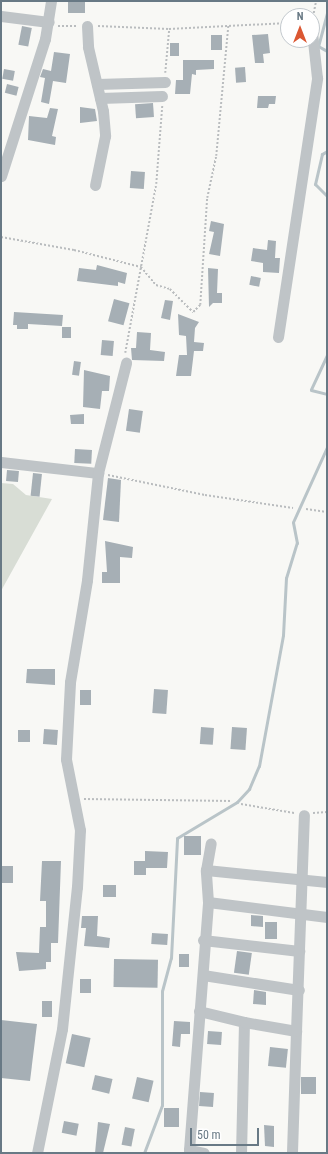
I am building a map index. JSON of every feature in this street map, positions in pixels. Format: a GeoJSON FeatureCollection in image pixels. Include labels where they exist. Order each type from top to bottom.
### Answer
{"type":"FeatureCollection","features":[{"type":"Feature","properties":{"kind":"street"},"geometry":{"type":"LineString","coordinates":[[1,176],[49,22],[51,1]]}},
{"type":"Feature","properties":{"kind":"street"},"geometry":{"type":"LineString","coordinates":[[1,16],[49,22]]}},
{"type":"Feature","properties":{"kind":"street"},"geometry":{"type":"LineString","coordinates":[[87,26],[88,47],[100,98],[105,136],[95,185]]}},
{"type":"Feature","properties":{"kind":"street"},"geometry":{"type":"LineString","coordinates":[[278,337],[317,78],[314,48]]}},
{"type":"Feature","properties":{"kind":"street"},"geometry":{"type":"LineString","coordinates":[[97,84],[165,82]]}},
{"type":"Feature","properties":{"kind":"street"},"geometry":{"type":"LineString","coordinates":[[100,98],[162,96]]}},
{"type":"Feature","properties":{"kind":"street"},"geometry":{"type":"LineString","coordinates":[[37,1153],[62,1029],[77,887],[80,830],[74,798],[67,775],[66,720],[98,473],[126,363]]}},
{"type":"Feature","properties":{"kind":"street"},"geometry":{"type":"LineString","coordinates":[[1,462],[98,473]]}},
{"type":"Feature","properties":{"kind":"street"},"geometry":{"type":"LineString","coordinates":[[292,1153],[296,1031],[299,990],[304,815]]}},
{"type":"Feature","properties":{"kind":"street"},"geometry":{"type":"LineString","coordinates":[[204,1153],[189,1152],[198,1011],[203,975],[204,940],[208,902],[206,870],[211,843]]}},
{"type":"Feature","properties":{"kind":"street"},"geometry":{"type":"LineString","coordinates":[[206,870],[302,881],[327,882]]}},
{"type":"Feature","properties":{"kind":"street"},"geometry":{"type":"LineString","coordinates":[[208,902],[300,916],[327,917]]}},
{"type":"Feature","properties":{"kind":"street"},"geometry":{"type":"LineString","coordinates":[[204,940],[299,951]]}},
{"type":"Feature","properties":{"kind":"street"},"geometry":{"type":"LineString","coordinates":[[203,975],[299,990]]}},
{"type":"Feature","properties":{"kind":"street"},"geometry":{"type":"LineString","coordinates":[[198,1011],[244,1022],[296,1031]]}},
{"type":"Feature","properties":{"kind":"street"},"geometry":{"type":"LineString","coordinates":[[241,1153],[244,1022]]}},
{"type":"Feature","properties":{"kind":"path"},"geometry":{"type":"LineString","coordinates":[[49,22],[55,26],[169,29],[280,23]]}},
{"type":"Feature","properties":{"kind":"path"},"geometry":{"type":"LineString","coordinates":[[1,237],[74,250],[142,267],[156,285],[170,289],[193,312],[200,305],[208,198],[216,156],[228,26]]}},
{"type":"Feature","properties":{"kind":"path"},"geometry":{"type":"LineString","coordinates":[[165,82],[169,29]]}},
{"type":"Feature","properties":{"kind":"path"},"geometry":{"type":"LineString","coordinates":[[126,363],[125,346],[142,267],[156,184],[162,96]]}},
{"type":"Feature","properties":{"kind":"path"},"geometry":{"type":"LineString","coordinates":[[98,473],[205,495],[293,508]]}},
{"type":"Feature","properties":{"kind":"path"},"geometry":{"type":"LineString","coordinates":[[306,509],[327,512]]}},
{"type":"Feature","properties":{"kind":"path"},"geometry":{"type":"LineString","coordinates":[[74,798],[232,801]]}},
{"type":"Feature","properties":{"kind":"path"},"geometry":{"type":"LineString","coordinates":[[241,804],[304,815],[327,812]]}},
{"type":"Feature","properties":{"kind":"shaded area"},"geometry":{"type":"Polygon","coordinates":[[[1,483],[13,484],[26,495],[52,499],[1,591],[1,483]]]}},
{"type":"Feature","properties":{"kind":"building"},"geometry":{"type":"Polygon","coordinates":[[[68,1],[85,1],[85,13],[68,13],[68,1]]]}},
{"type":"Feature","properties":{"kind":"building"},"geometry":{"type":"Polygon","coordinates":[[[22,26],[32,28],[28,47],[18,45],[22,26]]]}},
{"type":"Feature","properties":{"kind":"building"},"geometry":{"type":"Polygon","coordinates":[[[268,34],[270,53],[263,54],[264,63],[255,63],[252,35],[268,34]]]}},
{"type":"Feature","properties":{"kind":"building"},"geometry":{"type":"Polygon","coordinates":[[[211,35],[222,35],[222,50],[211,50],[211,35]]]}},
{"type":"Feature","properties":{"kind":"building"},"geometry":{"type":"Polygon","coordinates":[[[170,43],[179,43],[179,56],[170,56],[170,43]]]}},
{"type":"Feature","properties":{"kind":"building"},"geometry":{"type":"Polygon","coordinates":[[[54,52],[70,54],[66,83],[53,81],[49,104],[41,102],[45,78],[40,77],[43,69],[51,71],[54,52]]]}},
{"type":"Feature","properties":{"kind":"building"},"geometry":{"type":"Polygon","coordinates":[[[183,60],[214,60],[214,69],[196,70],[196,75],[192,74],[190,94],[175,94],[176,80],[183,80],[183,60]]]}},
{"type":"Feature","properties":{"kind":"building"},"geometry":{"type":"Polygon","coordinates":[[[245,67],[246,82],[236,83],[235,68],[245,67]]]}},
{"type":"Feature","properties":{"kind":"building"},"geometry":{"type":"Polygon","coordinates":[[[4,69],[15,71],[13,81],[2,79],[4,69]]]}},
{"type":"Feature","properties":{"kind":"building"},"geometry":{"type":"Polygon","coordinates":[[[7,84],[19,87],[16,96],[5,93],[7,84]]]}},
{"type":"Feature","properties":{"kind":"building"},"geometry":{"type":"Polygon","coordinates":[[[258,96],[276,96],[275,104],[269,104],[268,108],[257,108],[258,96]]]}},
{"type":"Feature","properties":{"kind":"building"},"geometry":{"type":"Polygon","coordinates":[[[153,103],[154,117],[136,118],[135,104],[153,103]]]}},
{"type":"Feature","properties":{"kind":"building"},"geometry":{"type":"Polygon","coordinates":[[[80,107],[95,109],[97,121],[80,123],[80,107]]]}},
{"type":"Feature","properties":{"kind":"building"},"geometry":{"type":"Polygon","coordinates":[[[50,108],[58,109],[52,136],[56,137],[55,145],[28,140],[29,116],[47,118],[50,108]]]}},
{"type":"Feature","properties":{"kind":"building"},"geometry":{"type":"Polygon","coordinates":[[[131,171],[145,172],[144,189],[130,188],[131,171]]]}},
{"type":"Feature","properties":{"kind":"building"},"geometry":{"type":"Polygon","coordinates":[[[211,221],[224,224],[220,256],[209,254],[214,232],[209,231],[211,221]]]}},
{"type":"Feature","properties":{"kind":"building"},"geometry":{"type":"Polygon","coordinates":[[[268,240],[276,241],[275,258],[280,258],[279,273],[263,272],[263,263],[251,261],[253,248],[267,250],[268,240]]]}},
{"type":"Feature","properties":{"kind":"building"},"geometry":{"type":"Polygon","coordinates":[[[97,265],[127,273],[125,284],[118,282],[118,286],[77,281],[79,268],[96,270],[97,265]]]}},
{"type":"Feature","properties":{"kind":"building"},"geometry":{"type":"Polygon","coordinates":[[[208,268],[218,269],[217,293],[222,293],[222,303],[213,303],[209,307],[208,268]]]}},
{"type":"Feature","properties":{"kind":"building"},"geometry":{"type":"Polygon","coordinates":[[[251,276],[261,278],[259,287],[249,285],[251,276]]]}},
{"type":"Feature","properties":{"kind":"building"},"geometry":{"type":"Polygon","coordinates":[[[114,299],[129,303],[124,325],[108,321],[114,299]]]}},
{"type":"Feature","properties":{"kind":"building"},"geometry":{"type":"Polygon","coordinates":[[[165,300],[173,301],[170,320],[161,318],[165,300]]]}},
{"type":"Feature","properties":{"kind":"building"},"geometry":{"type":"Polygon","coordinates":[[[14,312],[63,315],[62,326],[28,324],[28,329],[17,329],[17,325],[13,325],[14,312]]]}},
{"type":"Feature","properties":{"kind":"building"},"geometry":{"type":"Polygon","coordinates":[[[178,314],[199,322],[195,328],[194,342],[204,343],[203,351],[194,351],[191,376],[176,376],[179,355],[187,355],[186,336],[179,335],[178,314]]]}},
{"type":"Feature","properties":{"kind":"building"},"geometry":{"type":"Polygon","coordinates":[[[62,327],[71,327],[71,338],[62,338],[62,327]]]}},
{"type":"Feature","properties":{"kind":"building"},"geometry":{"type":"Polygon","coordinates":[[[137,332],[151,333],[150,350],[165,352],[164,361],[132,360],[131,348],[136,348],[137,332]]]}},
{"type":"Feature","properties":{"kind":"building"},"geometry":{"type":"Polygon","coordinates":[[[102,340],[114,341],[113,356],[101,355],[102,340]]]}},
{"type":"Feature","properties":{"kind":"building"},"geometry":{"type":"Polygon","coordinates":[[[74,361],[81,362],[79,376],[72,375],[74,361]]]}},
{"type":"Feature","properties":{"kind":"building"},"geometry":{"type":"Polygon","coordinates":[[[84,370],[110,376],[109,391],[102,391],[100,409],[83,407],[84,370]]]}},
{"type":"Feature","properties":{"kind":"building"},"geometry":{"type":"Polygon","coordinates":[[[129,409],[143,411],[140,433],[126,431],[129,409]]]}},
{"type":"Feature","properties":{"kind":"building"},"geometry":{"type":"Polygon","coordinates":[[[84,414],[84,424],[71,424],[70,415],[84,414]]]}},
{"type":"Feature","properties":{"kind":"building"},"geometry":{"type":"Polygon","coordinates":[[[75,449],[92,450],[91,464],[74,463],[75,449]]]}},
{"type":"Feature","properties":{"kind":"building"},"geometry":{"type":"Polygon","coordinates":[[[7,470],[19,471],[18,482],[6,481],[7,470]]]}},
{"type":"Feature","properties":{"kind":"building"},"geometry":{"type":"Polygon","coordinates":[[[33,473],[42,474],[40,497],[31,496],[33,473]]]}},
{"type":"Feature","properties":{"kind":"building"},"geometry":{"type":"Polygon","coordinates":[[[108,478],[121,480],[119,522],[103,520],[108,478]]]}},
{"type":"Feature","properties":{"kind":"building"},"geometry":{"type":"Polygon","coordinates":[[[105,541],[133,547],[132,558],[120,557],[120,583],[102,583],[102,572],[107,572],[105,541]]]}},
{"type":"Feature","properties":{"kind":"building"},"geometry":{"type":"Polygon","coordinates":[[[27,669],[55,669],[55,685],[26,683],[27,669]]]}},
{"type":"Feature","properties":{"kind":"building"},"geometry":{"type":"Polygon","coordinates":[[[154,689],[168,690],[166,714],[152,713],[154,689]]]}},
{"type":"Feature","properties":{"kind":"building"},"geometry":{"type":"Polygon","coordinates":[[[80,690],[91,690],[91,705],[80,705],[80,690]]]}},
{"type":"Feature","properties":{"kind":"building"},"geometry":{"type":"Polygon","coordinates":[[[201,727],[214,728],[213,745],[200,744],[201,727]]]}},
{"type":"Feature","properties":{"kind":"building"},"geometry":{"type":"Polygon","coordinates":[[[232,727],[247,728],[245,750],[230,749],[232,727]]]}},
{"type":"Feature","properties":{"kind":"building"},"geometry":{"type":"Polygon","coordinates":[[[44,729],[58,730],[57,745],[43,744],[44,729]]]}},
{"type":"Feature","properties":{"kind":"building"},"geometry":{"type":"Polygon","coordinates":[[[18,730],[30,730],[30,742],[18,742],[18,730]]]}},
{"type":"Feature","properties":{"kind":"building"},"geometry":{"type":"Polygon","coordinates":[[[184,836],[201,836],[201,855],[184,855],[184,836]]]}},
{"type":"Feature","properties":{"kind":"building"},"geometry":{"type":"Polygon","coordinates":[[[145,851],[168,852],[167,868],[146,868],[146,875],[134,875],[134,861],[145,861],[145,851]]]}},
{"type":"Feature","properties":{"kind":"building"},"geometry":{"type":"Polygon","coordinates":[[[42,861],[61,861],[58,943],[51,943],[51,962],[46,962],[46,969],[19,971],[16,952],[39,953],[40,927],[46,927],[46,901],[40,901],[42,861]]]}},
{"type":"Feature","properties":{"kind":"building"},"geometry":{"type":"Polygon","coordinates":[[[1,866],[13,866],[13,883],[1,883],[1,866]]]}},
{"type":"Feature","properties":{"kind":"building"},"geometry":{"type":"Polygon","coordinates":[[[103,885],[116,885],[116,897],[103,897],[103,885]]]}},
{"type":"Feature","properties":{"kind":"building"},"geometry":{"type":"Polygon","coordinates":[[[251,915],[263,916],[263,927],[251,926],[251,915]]]}},
{"type":"Feature","properties":{"kind":"building"},"geometry":{"type":"Polygon","coordinates":[[[82,916],[98,916],[97,936],[110,938],[109,948],[84,946],[86,928],[81,928],[82,916]]]}},
{"type":"Feature","properties":{"kind":"building"},"geometry":{"type":"Polygon","coordinates":[[[265,922],[277,922],[277,939],[265,939],[265,922]]]}},
{"type":"Feature","properties":{"kind":"building"},"geometry":{"type":"Polygon","coordinates":[[[152,933],[168,934],[167,945],[151,944],[152,933]]]}},
{"type":"Feature","properties":{"kind":"building"},"geometry":{"type":"Polygon","coordinates":[[[237,951],[252,953],[249,975],[234,973],[237,951]]]}},
{"type":"Feature","properties":{"kind":"building"},"geometry":{"type":"Polygon","coordinates":[[[179,954],[189,954],[189,967],[179,967],[179,954]]]}},
{"type":"Feature","properties":{"kind":"building"},"geometry":{"type":"Polygon","coordinates":[[[114,959],[158,960],[158,988],[114,987],[114,959]]]}},
{"type":"Feature","properties":{"kind":"building"},"geometry":{"type":"Polygon","coordinates":[[[80,979],[91,979],[91,993],[80,993],[80,979]]]}},
{"type":"Feature","properties":{"kind":"building"},"geometry":{"type":"Polygon","coordinates":[[[254,990],[266,992],[266,1005],[253,1004],[254,990]]]}},
{"type":"Feature","properties":{"kind":"building"},"geometry":{"type":"Polygon","coordinates":[[[42,1001],[52,1001],[52,1017],[42,1017],[42,1001]]]}},
{"type":"Feature","properties":{"kind":"building"},"geometry":{"type":"Polygon","coordinates":[[[1,1020],[37,1024],[30,1081],[1,1078],[1,1020]]]}},
{"type":"Feature","properties":{"kind":"building"},"geometry":{"type":"Polygon","coordinates":[[[174,1021],[190,1022],[190,1034],[181,1034],[180,1047],[172,1046],[174,1021]]]}},
{"type":"Feature","properties":{"kind":"building"},"geometry":{"type":"Polygon","coordinates":[[[208,1031],[222,1032],[221,1045],[207,1044],[208,1031]]]}},
{"type":"Feature","properties":{"kind":"building"},"geometry":{"type":"Polygon","coordinates":[[[72,1034],[91,1038],[84,1067],[66,1063],[72,1034]]]}},
{"type":"Feature","properties":{"kind":"building"},"geometry":{"type":"Polygon","coordinates":[[[270,1047],[288,1049],[286,1068],[268,1066],[270,1047]]]}},
{"type":"Feature","properties":{"kind":"building"},"geometry":{"type":"Polygon","coordinates":[[[95,1075],[113,1079],[109,1094],[92,1090],[95,1075]]]}},
{"type":"Feature","properties":{"kind":"building"},"geometry":{"type":"Polygon","coordinates":[[[137,1077],[154,1081],[149,1102],[132,1098],[137,1077]]]}},
{"type":"Feature","properties":{"kind":"building"},"geometry":{"type":"Polygon","coordinates":[[[301,1077],[316,1077],[316,1094],[301,1094],[301,1077]]]}},
{"type":"Feature","properties":{"kind":"building"},"geometry":{"type":"Polygon","coordinates":[[[200,1092],[214,1093],[213,1107],[199,1106],[200,1092]]]}},
{"type":"Feature","properties":{"kind":"building"},"geometry":{"type":"Polygon","coordinates":[[[164,1108],[179,1108],[179,1127],[164,1127],[164,1108]]]}},
{"type":"Feature","properties":{"kind":"building"},"geometry":{"type":"Polygon","coordinates":[[[64,1121],[79,1124],[76,1136],[62,1133],[64,1121]]]}},
{"type":"Feature","properties":{"kind":"building"},"geometry":{"type":"Polygon","coordinates":[[[98,1122],[110,1124],[103,1153],[95,1153],[98,1122]]]}},
{"type":"Feature","properties":{"kind":"building"},"geometry":{"type":"Polygon","coordinates":[[[264,1125],[274,1126],[274,1147],[265,1146],[264,1125]]]}},
{"type":"Feature","properties":{"kind":"building"},"geometry":{"type":"Polygon","coordinates":[[[125,1127],[135,1129],[131,1147],[122,1145],[125,1127]]]}},
{"type":"Feature","properties":{"kind":"waterway"},"geometry":{"type":"LineString","coordinates":[[327,13],[318,46],[327,51]]}},
{"type":"Feature","properties":{"kind":"waterway"},"geometry":{"type":"LineString","coordinates":[[327,151],[322,154],[315,184],[327,196]]}},
{"type":"Feature","properties":{"kind":"waterway"},"geometry":{"type":"LineString","coordinates":[[327,355],[311,390],[327,394]]}},
{"type":"Feature","properties":{"kind":"waterway"},"geometry":{"type":"LineString","coordinates":[[144,1153],[162,1105],[162,991],[171,958],[177,838],[237,802],[249,789],[259,766],[283,635],[286,578],[297,543],[293,522],[327,447]]}}]}
